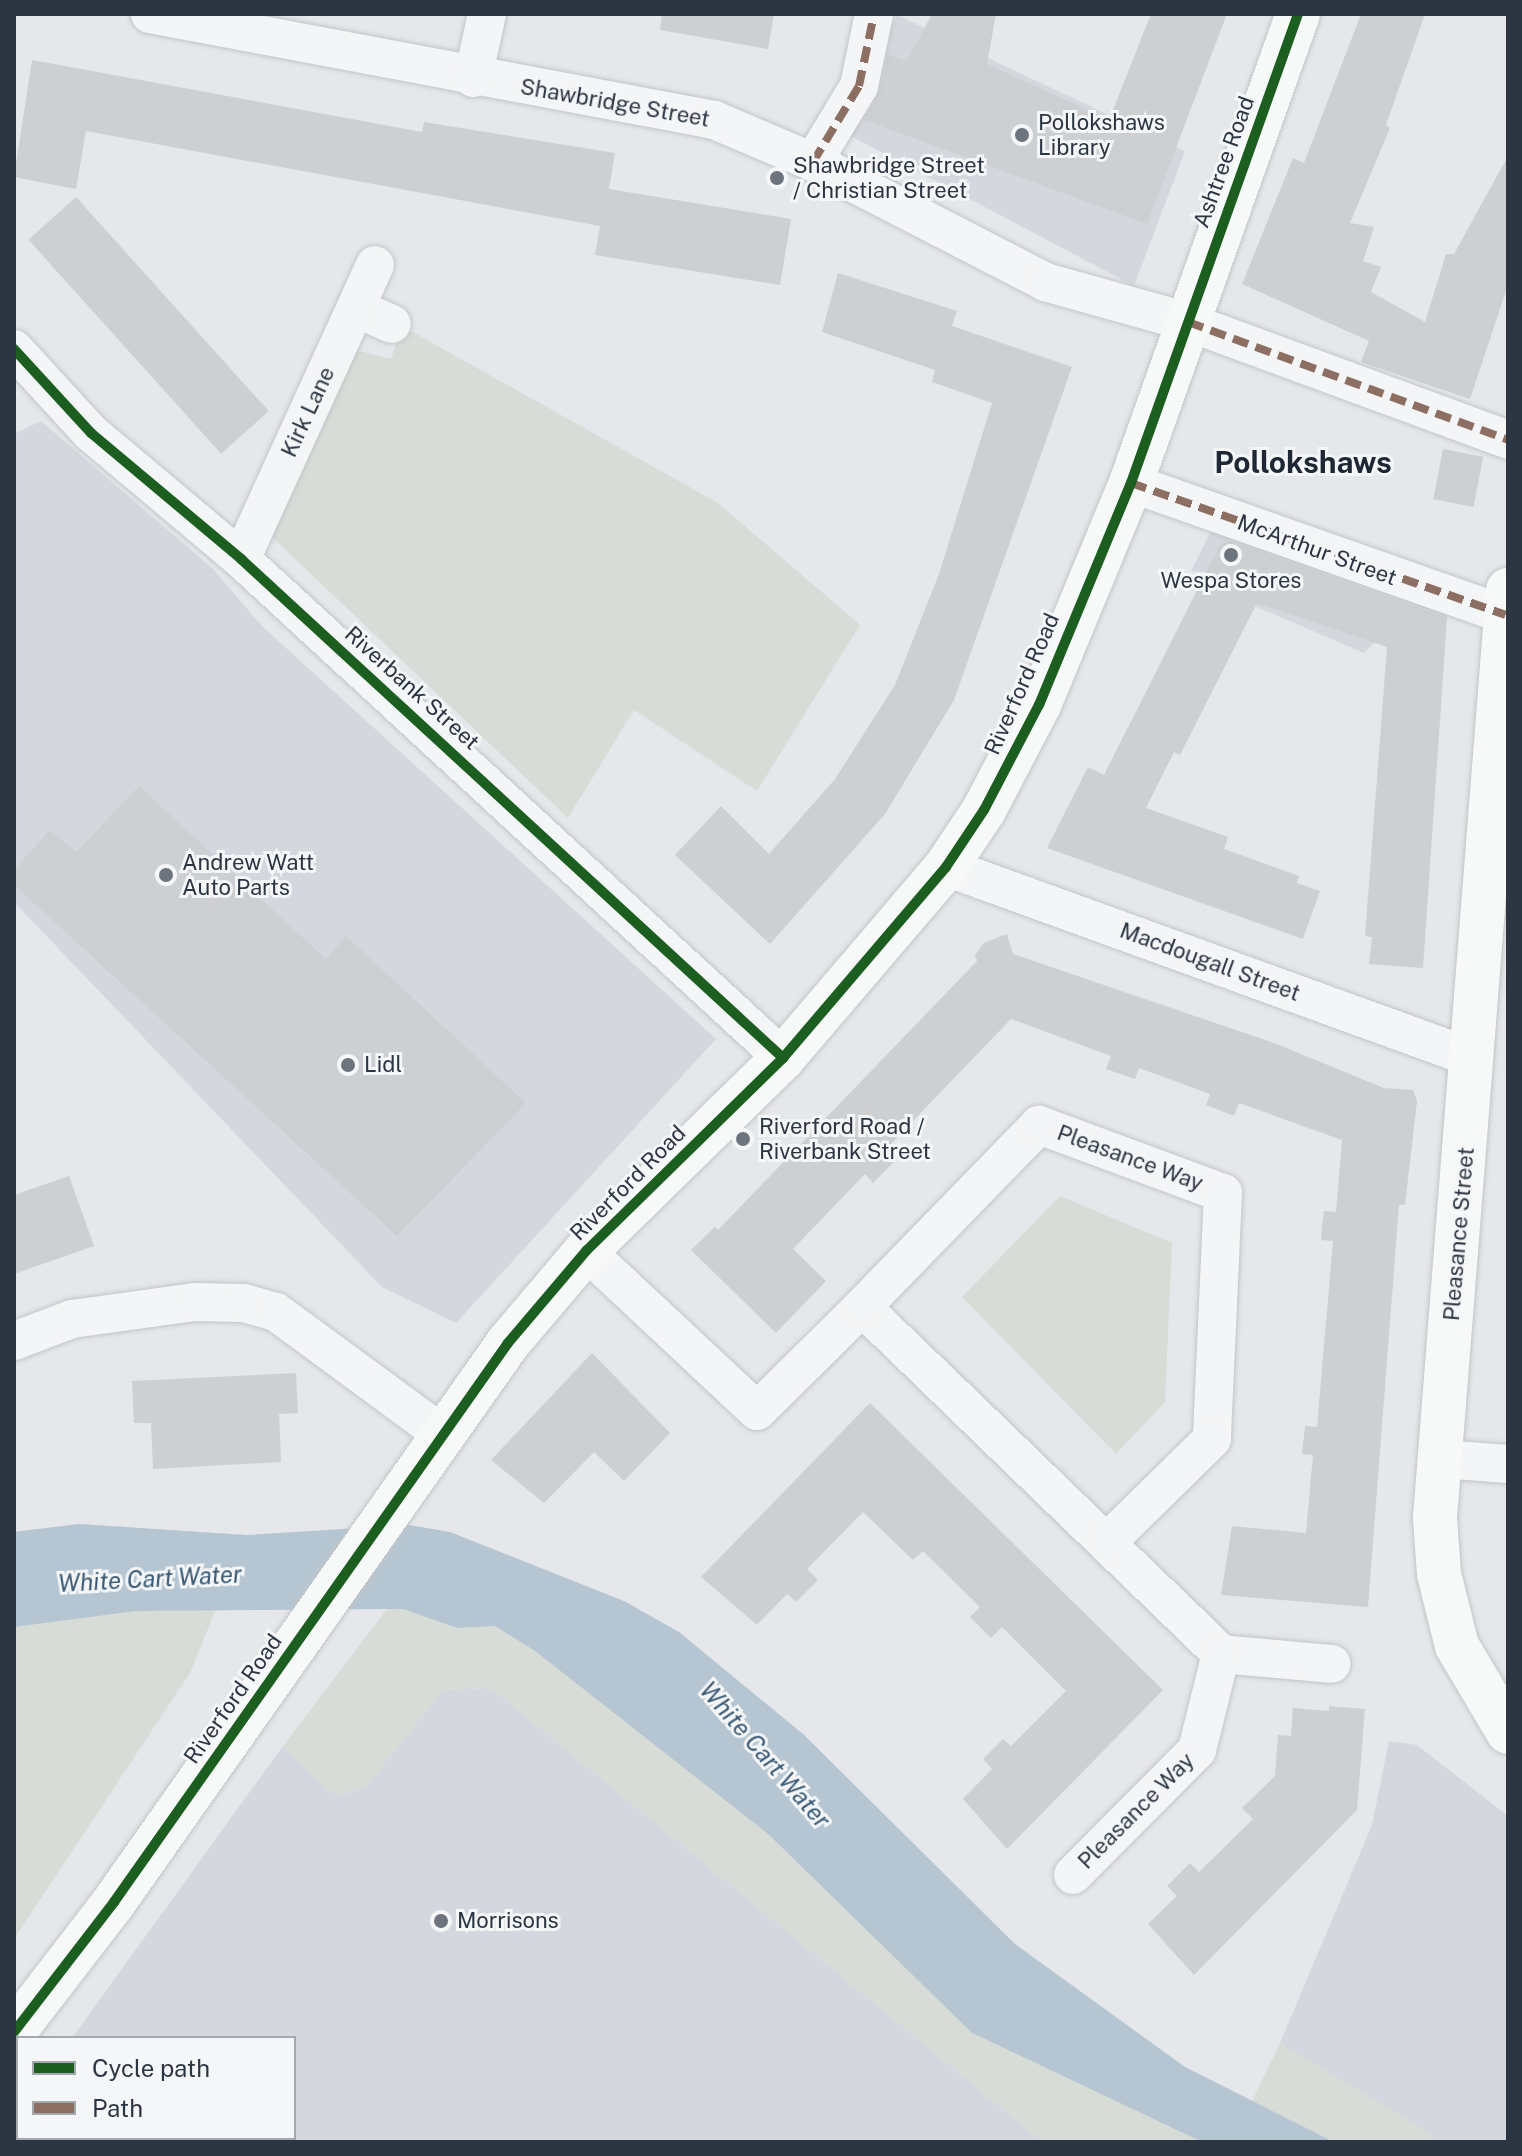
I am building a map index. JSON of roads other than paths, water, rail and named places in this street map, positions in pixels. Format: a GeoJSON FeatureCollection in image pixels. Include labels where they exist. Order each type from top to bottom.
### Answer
{"type":"FeatureCollection","features":[{"type":"Feature","properties":{"kind":"street","name":"Shawbridge Street"},"geometry":{"type":"LineString","coordinates":[[150,14],[473,78],[714,120],[813,162],[1045,282],[1188,322],[1508,440]]}},
{"type":"Feature","properties":{"kind":"street"},"geometry":{"type":"LineString","coordinates":[[473,78],[487,14]]}},
{"type":"Feature","properties":{"kind":"street"},"geometry":{"type":"LineString","coordinates":[[813,162],[859,86],[874,14]]}},
{"type":"Feature","properties":{"kind":"street","name":"Ashtree Road"},"geometry":{"type":"LineString","coordinates":[[1188,322],[1298,14]]}},
{"type":"Feature","properties":{"kind":"street","name":"Kirk Lane"},"geometry":{"type":"LineString","coordinates":[[241,559],[375,265]]}},
{"type":"Feature","properties":{"kind":"street"},"geometry":{"type":"LineString","coordinates":[[356,308],[392,324]]}},
{"type":"Feature","properties":{"kind":"street","name":"Riverford Road"},"geometry":{"type":"LineString","coordinates":[[14,2032],[114,1902],[410,1485],[441,1433],[586,1251],[783,1058],[946,867],[984,810],[1039,705],[1131,483],[1188,322]]}},
{"type":"Feature","properties":{"kind":"street","name":"Riverbank Street"},"geometry":{"type":"LineString","coordinates":[[14,349],[91,433],[241,559],[783,1058]]}},
{"type":"Feature","properties":{"kind":"street","name":"McArthur Street"},"geometry":{"type":"LineString","coordinates":[[1131,483],[1506,602]]}},
{"type":"Feature","properties":{"kind":"street","name":"Pleasance Street"},"geometry":{"type":"LineString","coordinates":[[1506,602],[1503,722],[1435,1518],[1447,1613],[1476,1686],[1508,1732]]}},
{"type":"Feature","properties":{"kind":"street","name":"Macdougall Street"},"geometry":{"type":"LineString","coordinates":[[946,867],[1473,1058]]}},
{"type":"Feature","properties":{"kind":"street","name":"Pleasance Way"},"geometry":{"type":"LineString","coordinates":[[586,1251],[757,1411],[1039,1125],[1223,1193],[1212,1439],[1106,1543]]}},
{"type":"Feature","properties":{"kind":"street"},"geometry":{"type":"LineString","coordinates":[[14,1341],[72,1319],[195,1302],[244,1303],[276,1312],[441,1433]]}},
{"type":"Feature","properties":{"kind":"street"},"geometry":{"type":"LineString","coordinates":[[862,1307],[1221,1654],[1332,1664]]}},
{"type":"Feature","properties":{"kind":"street"},"geometry":{"type":"LineString","coordinates":[[1442,1459],[1508,1464]]}},
{"type":"Feature","properties":{"kind":"street","name":"Pleasance Way"},"geometry":{"type":"LineString","coordinates":[[1073,1875],[1197,1750],[1221,1654]]}},
{"type":"Feature","properties":{"kind":"water","name":"White Cart Water"},"geometry":{"type":"Polygon","coordinates":[[[79,1524],[246,1535],[409,1525],[450,1532],[624,1601],[679,1632],[803,1734],[1015,1944],[1185,2067],[1334,2142],[1202,2142],[972,2033],[768,1834],[535,1651],[495,1626],[457,1628],[403,1609],[136,1611],[14,1627],[14,1532],[79,1524]]]}},
{"type":"Feature","properties":{"kind":"place","name":"Pollokshaws Library"},"geometry":{"type":"Point","coordinates":[1022,135]}},
{"type":"Feature","properties":{"kind":"place","name":"Shawbridge Street / Christian Street"},"geometry":{"type":"Point","coordinates":[777,178]}},
{"type":"Feature","properties":{"kind":"place","name":"Wespa Stores"},"geometry":{"type":"Point","coordinates":[1231,555]}},
{"type":"Feature","properties":{"kind":"place","name":"Andrew Watt Auto Parts"},"geometry":{"type":"Point","coordinates":[166,875]}},
{"type":"Feature","properties":{"kind":"place","name":"Lidl"},"geometry":{"type":"Point","coordinates":[348,1065]}},
{"type":"Feature","properties":{"kind":"place","name":"Riverford Road / Riverbank Street"},"geometry":{"type":"Point","coordinates":[743,1139]}},
{"type":"Feature","properties":{"kind":"place","name":"Morrisons"},"geometry":{"type":"Point","coordinates":[441,1921]}},
{"type":"Feature","properties":{"kind":"district","name":"Pollokshaws"},"geometry":{"type":"Point","coordinates":[1303,462]}}]}
